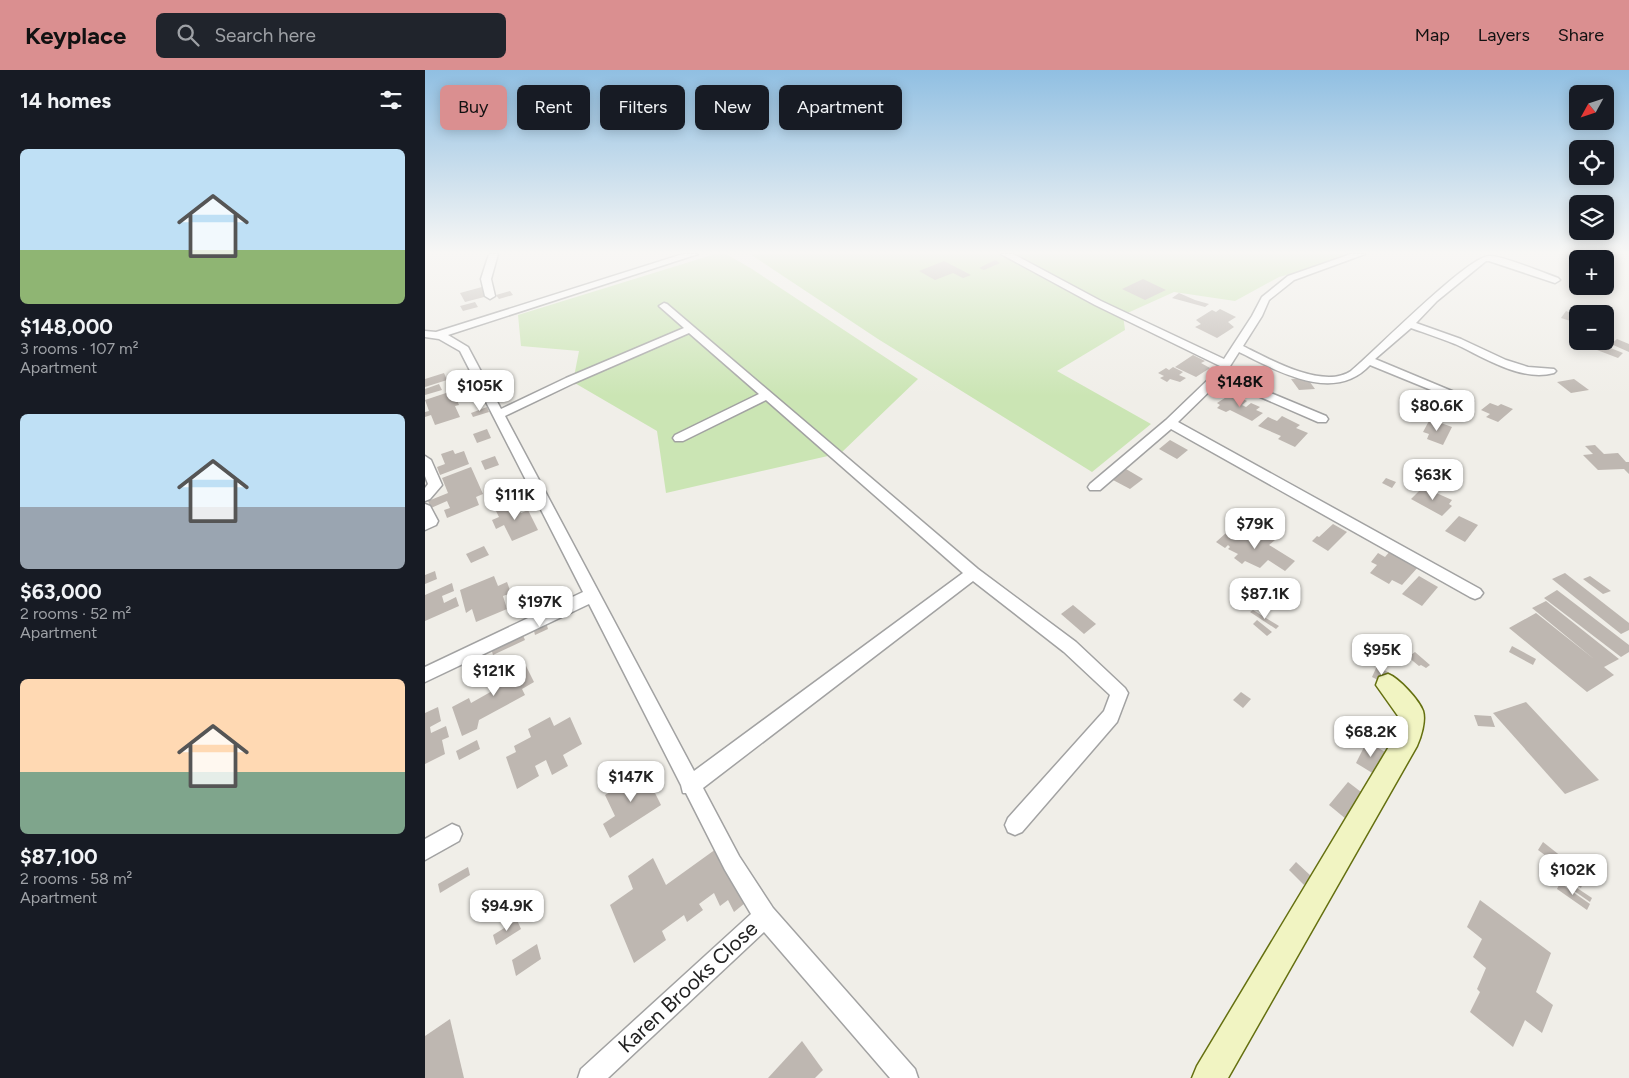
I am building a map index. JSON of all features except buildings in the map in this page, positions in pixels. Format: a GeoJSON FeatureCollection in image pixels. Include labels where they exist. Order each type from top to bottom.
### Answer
{"type":"FeatureCollection","features":[{"type":"Feature","properties":{"kind":"street"},"geometry":{"type":"LineString","coordinates":[[431,335],[541,301]]}},
{"type":"Feature","properties":{"kind":"street"},"geometry":{"type":"LineString","coordinates":[[1094,301],[1225,364]]}},
{"type":"Feature","properties":{"kind":"street"},"geometry":{"type":"LineString","coordinates":[[1095,486],[1170,423],[1219,375],[1238,347],[1263,301]]}},
{"type":"Feature","properties":{"kind":"street"},"geometry":{"type":"LineString","coordinates":[[1238,347],[1277,366],[1317,379],[1334,381],[1351,377],[1432,301]]}},
{"type":"Feature","properties":{"kind":"street"},"geometry":{"type":"LineString","coordinates":[[664,306],[973,573],[1070,647],[1119,693],[1111,716],[1015,825]]}},
{"type":"Feature","properties":{"kind":"street"},"geometry":{"type":"LineString","coordinates":[[1409,324],[1457,341],[1502,362],[1527,370],[1550,371]]}},
{"type":"Feature","properties":{"kind":"street"},"geometry":{"type":"LineString","coordinates":[[499,415],[552,387],[691,329]]}},
{"type":"Feature","properties":{"kind":"street"},"geometry":{"type":"LineString","coordinates":[[431,335],[456,342],[464,349],[732,864],[765,916],[906,1078]]}},
{"type":"Feature","properties":{"kind":"street"},"geometry":{"type":"LineString","coordinates":[[1368,360],[1467,401]]}},
{"type":"Feature","properties":{"kind":"street"},"geometry":{"type":"LineString","coordinates":[[1219,375],[1322,419]]}},
{"type":"Feature","properties":{"kind":"street"},"geometry":{"type":"LineString","coordinates":[[679,438],[767,395]]}},
{"type":"Feature","properties":{"kind":"street"},"geometry":{"type":"LineString","coordinates":[[1170,423],[1475,593]]}},
{"type":"Feature","properties":{"kind":"street"},"geometry":{"type":"LineString","coordinates":[[425,460],[435,485],[425,496]]}},
{"type":"Feature","properties":{"kind":"street"},"geometry":{"type":"LineString","coordinates":[[425,509],[431,521],[425,525]]}},
{"type":"Feature","properties":{"kind":"street"},"geometry":{"type":"LineString","coordinates":[[691,786],[973,573]]}},
{"type":"Feature","properties":{"kind":"street"},"geometry":{"type":"LineString","coordinates":[[425,675],[593,595]]}},
{"type":"Feature","properties":{"kind":"street"},"geometry":{"type":"LineString","coordinates":[[1209,1078],[1407,738],[1411,713],[1388,685]]}},
{"type":"Feature","properties":{"kind":"street"},"geometry":{"type":"LineString","coordinates":[[425,850],[452,834]]}},
{"type":"Feature","properties":{"kind":"street","name":"Karen Brooks Close"},"geometry":{"type":"LineString","coordinates":[[590,1078],[765,916]]}},
{"type":"Feature","properties":{"kind":"green space"},"geometry":{"type":"Polygon","coordinates":[[[563,301],[800,301],[918,379],[841,453],[666,493],[657,431],[573,382],[579,351],[521,346],[518,315],[563,301]]]}},
{"type":"Feature","properties":{"kind":"green space"},"geometry":{"type":"Polygon","coordinates":[[[821,301],[1154,301],[1123,315],[1125,330],[1057,371],[1151,424],[1092,472],[878,339],[821,301]]]}}]}
